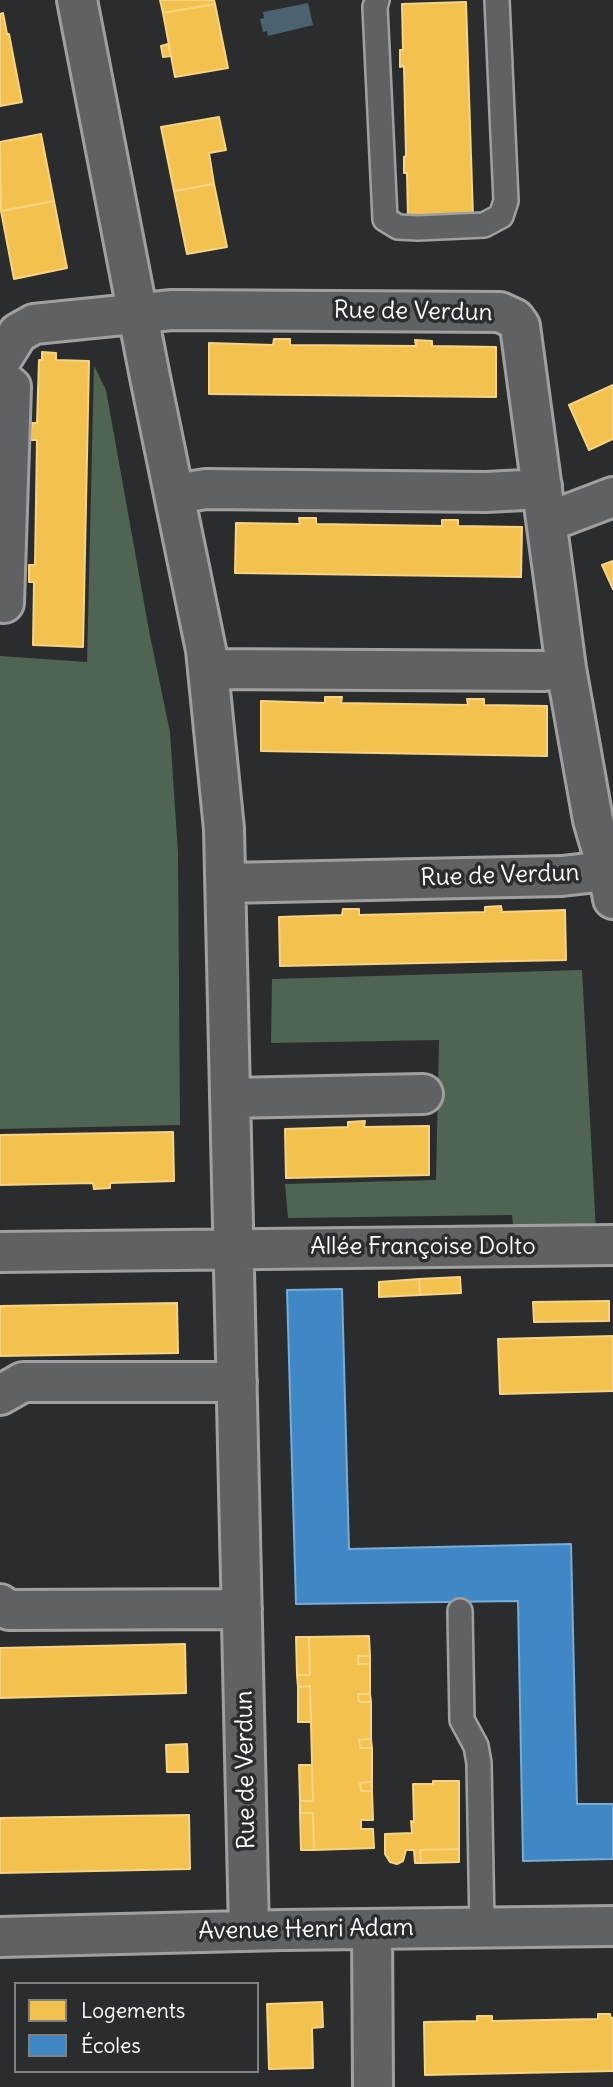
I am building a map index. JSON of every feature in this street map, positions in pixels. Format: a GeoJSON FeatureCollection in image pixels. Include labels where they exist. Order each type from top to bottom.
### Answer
{"type":"FeatureCollection","features":[{"type":"Feature","properties":{"kind":"street","name":"Rue de Verdun"},"geometry":{"type":"LineString","coordinates":[[77,0],[209,670],[224,829],[249,1931]]}},
{"type":"Feature","properties":{"kind":"street","name":"Rue de Verdun"},"geometry":{"type":"LineString","coordinates":[[0,362],[18,332],[34,324],[173,310],[500,312],[516,319],[520,326],[566,668],[593,820],[611,880],[562,876],[226,883]]}},
{"type":"Feature","properties":{"kind":"street"},"geometry":{"type":"LineString","coordinates":[[0,378],[11,387],[4,603]]}},
{"type":"Feature","properties":{"kind":"street"},"geometry":{"type":"LineString","coordinates":[[175,495],[206,489],[486,492],[523,490],[563,516],[613,498]]}},
{"type":"Feature","properties":{"kind":"street"},"geometry":{"type":"LineString","coordinates":[[209,670],[544,671],[566,668]]}},
{"type":"Feature","properties":{"kind":"street"},"geometry":{"type":"LineString","coordinates":[[230,1098],[423,1094]]}},
{"type":"Feature","properties":{"kind":"street","name":"Allée Françoise Dolto"},"geometry":{"type":"LineString","coordinates":[[233,1248],[613,1245]]}},
{"type":"Feature","properties":{"kind":"street"},"geometry":{"type":"LineString","coordinates":[[0,1252],[233,1248]]}},
{"type":"Feature","properties":{"kind":"street"},"geometry":{"type":"LineString","coordinates":[[0,1395],[23,1382],[237,1382]]}},
{"type":"Feature","properties":{"kind":"street"},"geometry":{"type":"LineString","coordinates":[[0,1604],[9,1610],[242,1609]]}},
{"type":"Feature","properties":{"kind":"street","name":"Avenue Henri Adam"},"geometry":{"type":"LineString","coordinates":[[0,1937],[613,1926]]}},
{"type":"Feature","properties":{"kind":"street"},"geometry":{"type":"LineString","coordinates":[[372,1929],[373,2087]]}},
{"type":"Feature","properties":{"kind":"lane"},"geometry":{"type":"LineString","coordinates":[[377,0],[385,219],[398,228],[484,225],[501,216],[506,201],[497,0]]}},
{"type":"Feature","properties":{"kind":"lane"},"geometry":{"type":"LineString","coordinates":[[460,1611],[462,1720],[476,1746],[479,1763],[482,1927]]}},
{"type":"Feature","properties":{"kind":"green space"},"geometry":{"type":"Polygon","coordinates":[[[94,366],[106,390],[170,732],[178,853],[180,1125],[0,1129],[0,656],[87,662],[94,366]]]}},
{"type":"Feature","properties":{"kind":"green space"},"geometry":{"type":"Polygon","coordinates":[[[582,970],[596,1232],[514,1233],[512,1215],[288,1218],[285,1184],[436,1180],[439,1040],[271,1043],[272,979],[582,970]]]}},
{"type":"Feature","properties":{"kind":"water"},"geometry":{"type":"Polygon","coordinates":[[[308,3],[313,25],[268,36],[267,31],[263,32],[260,19],[264,18],[263,12],[308,3]]]}},
{"type":"Feature","properties":{"kind":"building: Logements"},"geometry":{"type":"Polygon","coordinates":[[[160,0],[214,0],[215,4],[163,13],[160,0]]]}},
{"type":"Feature","properties":{"kind":"building: Logements"},"geometry":{"type":"Polygon","coordinates":[[[466,2],[473,217],[408,219],[407,173],[404,173],[404,66],[400,67],[400,50],[403,50],[402,4],[466,2]]]}},
{"type":"Feature","properties":{"kind":"building: Logements"},"geometry":{"type":"Polygon","coordinates":[[[215,4],[228,68],[175,77],[163,13],[215,4]]]}},
{"type":"Feature","properties":{"kind":"building: Logements"},"geometry":{"type":"Polygon","coordinates":[[[3,13],[22,102],[0,106],[0,14],[3,13]]]}},
{"type":"Feature","properties":{"kind":"building: Logements"},"geometry":{"type":"Polygon","coordinates":[[[168,44],[171,56],[163,57],[161,46],[168,44]]]}},
{"type":"Feature","properties":{"kind":"building: Logements"},"geometry":{"type":"Polygon","coordinates":[[[219,117],[226,150],[209,153],[214,184],[174,191],[161,127],[219,117]]]}},
{"type":"Feature","properties":{"kind":"building: Logements"},"geometry":{"type":"Polygon","coordinates":[[[41,134],[54,201],[1,211],[0,142],[41,134]]]}},
{"type":"Feature","properties":{"kind":"building: Logements"},"geometry":{"type":"Polygon","coordinates":[[[214,184],[227,247],[187,254],[174,191],[214,184]]]}},
{"type":"Feature","properties":{"kind":"building: Logements"},"geometry":{"type":"Polygon","coordinates":[[[54,201],[67,268],[14,279],[1,211],[54,201]]]}},
{"type":"Feature","properties":{"kind":"building: Logements"},"geometry":{"type":"Polygon","coordinates":[[[274,339],[290,339],[290,345],[416,346],[415,340],[432,341],[432,346],[496,347],[496,397],[209,394],[209,343],[273,345],[274,339]]]}},
{"type":"Feature","properties":{"kind":"building: Logements"},"geometry":{"type":"Polygon","coordinates":[[[42,352],[56,353],[56,360],[89,361],[83,647],[33,645],[34,582],[29,582],[29,565],[35,565],[37,440],[31,440],[31,432],[32,423],[37,423],[39,360],[42,360],[42,352]]]}},
{"type":"Feature","properties":{"kind":"building: Logements"},"geometry":{"type":"Polygon","coordinates":[[[613,385],[613,439],[589,450],[569,405],[613,385]]]}},
{"type":"Feature","properties":{"kind":"building: Logements"},"geometry":{"type":"Polygon","coordinates":[[[299,518],[316,518],[316,524],[442,526],[442,520],[458,520],[458,526],[522,527],[521,577],[235,573],[236,523],[300,524],[299,518]]]}},
{"type":"Feature","properties":{"kind":"building: Logements"},"geometry":{"type":"Polygon","coordinates":[[[613,561],[613,589],[602,565],[613,561]]]}},
{"type":"Feature","properties":{"kind":"building: Logements"},"geometry":{"type":"Polygon","coordinates":[[[325,697],[342,697],[341,703],[468,705],[467,699],[484,699],[484,705],[547,706],[547,756],[261,751],[261,701],[325,703],[325,697]]]}},
{"type":"Feature","properties":{"kind":"building: Logements"},"geometry":{"type":"Polygon","coordinates":[[[501,906],[502,912],[565,910],[566,960],[280,966],[279,917],[342,915],[343,909],[359,909],[359,915],[485,912],[485,907],[501,906]]]}},
{"type":"Feature","properties":{"kind":"building: Logements"},"geometry":{"type":"Polygon","coordinates":[[[365,1121],[364,1127],[429,1126],[429,1175],[286,1178],[285,1129],[348,1127],[348,1122],[365,1121]]]}},
{"type":"Feature","properties":{"kind":"building: Logements"},"geometry":{"type":"Polygon","coordinates":[[[173,1132],[174,1181],[110,1183],[110,1188],[94,1189],[93,1183],[0,1185],[0,1135],[173,1132]]]}},
{"type":"Feature","properties":{"kind":"building: Logements"},"geometry":{"type":"Polygon","coordinates":[[[460,1277],[461,1293],[420,1295],[419,1279],[460,1277]]]}},
{"type":"Feature","properties":{"kind":"building: Logements"},"geometry":{"type":"Polygon","coordinates":[[[419,1279],[420,1295],[379,1297],[379,1282],[419,1279]]]}},
{"type":"Feature","properties":{"kind":"building: Logements"},"geometry":{"type":"Polygon","coordinates":[[[609,1301],[609,1321],[534,1322],[533,1302],[609,1301]]]}},
{"type":"Feature","properties":{"kind":"building: Logements"},"geometry":{"type":"Polygon","coordinates":[[[177,1303],[178,1353],[0,1356],[0,1306],[177,1303]]]}},
{"type":"Feature","properties":{"kind":"building: Logements"},"geometry":{"type":"Polygon","coordinates":[[[613,1336],[613,1391],[500,1394],[498,1339],[613,1336]]]}},
{"type":"Feature","properties":{"kind":"building: Logements"},"geometry":{"type":"Polygon","coordinates":[[[369,1636],[370,1656],[358,1656],[358,1664],[370,1664],[370,1694],[358,1694],[359,1702],[371,1702],[371,1739],[359,1740],[360,1748],[372,1748],[372,1782],[360,1783],[361,1791],[372,1791],[373,1820],[361,1820],[361,1829],[373,1829],[374,1848],[314,1850],[313,1813],[300,1813],[300,1801],[313,1801],[310,1686],[298,1687],[297,1675],[310,1675],[309,1637],[369,1636]]]}},
{"type":"Feature","properties":{"kind":"building: Logements"},"geometry":{"type":"Polygon","coordinates":[[[296,1637],[309,1637],[310,1675],[297,1675],[296,1637]]]}},
{"type":"Feature","properties":{"kind":"building: Logements"},"geometry":{"type":"Polygon","coordinates":[[[185,1644],[186,1693],[0,1698],[0,1648],[185,1644]]]}},
{"type":"Feature","properties":{"kind":"building: Logements"},"geometry":{"type":"Polygon","coordinates":[[[358,1656],[370,1656],[370,1664],[358,1664],[358,1656]]]}},
{"type":"Feature","properties":{"kind":"building: Logements"},"geometry":{"type":"Polygon","coordinates":[[[310,1686],[311,1722],[298,1722],[298,1687],[310,1686]]]}},
{"type":"Feature","properties":{"kind":"building: Logements"},"geometry":{"type":"Polygon","coordinates":[[[358,1694],[370,1694],[371,1702],[359,1702],[358,1694]]]}},
{"type":"Feature","properties":{"kind":"building: Logements"},"geometry":{"type":"Polygon","coordinates":[[[371,1739],[372,1748],[360,1748],[359,1740],[371,1739]]]}},
{"type":"Feature","properties":{"kind":"building: Logements"},"geometry":{"type":"Polygon","coordinates":[[[187,1744],[188,1772],[167,1772],[166,1745],[187,1744]]]}},
{"type":"Feature","properties":{"kind":"building: Logements"},"geometry":{"type":"Polygon","coordinates":[[[299,1765],[312,1765],[313,1801],[300,1801],[299,1765]]]}},
{"type":"Feature","properties":{"kind":"building: Logements"},"geometry":{"type":"Polygon","coordinates":[[[433,1781],[459,1781],[459,1849],[420,1850],[421,1863],[415,1863],[414,1850],[406,1850],[403,1861],[397,1864],[390,1862],[385,1854],[385,1834],[412,1833],[413,1784],[433,1784],[433,1781]]]}},
{"type":"Feature","properties":{"kind":"building: Logements"},"geometry":{"type":"Polygon","coordinates":[[[372,1782],[372,1791],[361,1791],[360,1783],[372,1782]]]}},
{"type":"Feature","properties":{"kind":"building: Logements"},"geometry":{"type":"Polygon","coordinates":[[[300,1813],[313,1813],[314,1850],[301,1850],[300,1813]]]}},
{"type":"Feature","properties":{"kind":"building: Logements"},"geometry":{"type":"Polygon","coordinates":[[[189,1815],[190,1869],[0,1873],[0,1818],[189,1815]]]}},
{"type":"Feature","properties":{"kind":"building: Logements"},"geometry":{"type":"Polygon","coordinates":[[[459,1849],[459,1862],[421,1863],[420,1850],[459,1849]]]}},
{"type":"Feature","properties":{"kind":"building: Logements"},"geometry":{"type":"Polygon","coordinates":[[[322,2002],[323,2027],[312,2028],[313,2068],[269,2069],[267,2004],[322,2002]]]}},
{"type":"Feature","properties":{"kind":"building: Logements"},"geometry":{"type":"Polygon","coordinates":[[[598,2014],[610,2014],[613,2018],[613,2071],[425,2075],[424,2022],[477,2021],[477,2016],[492,2016],[492,2021],[598,2019],[598,2014]]]}},
{"type":"Feature","properties":{"kind":"building: Écoles"},"geometry":{"type":"Polygon","coordinates":[[[342,1289],[349,1549],[571,1544],[577,1804],[613,1804],[613,1859],[523,1861],[518,1601],[296,1604],[287,1290],[342,1289]]]}}]}
